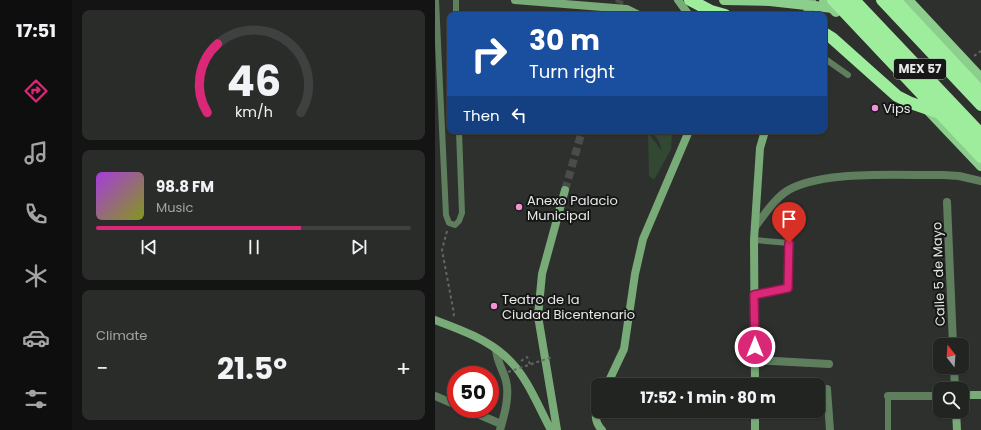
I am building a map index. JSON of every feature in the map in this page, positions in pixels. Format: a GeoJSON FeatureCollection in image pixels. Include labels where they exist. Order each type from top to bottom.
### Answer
{"type":"FeatureCollection","features":[{"type":"Feature","properties":{"kind":"highway"},"geometry":{"type":"LineString","coordinates":[[691,0],[714,12]]}},
{"type":"Feature","properties":{"kind":"highway"},"geometry":{"type":"LineString","coordinates":[[842,0],[981,148]]}},
{"type":"Feature","properties":{"kind":"highway","name":"MEX 57"},"geometry":{"type":"LineString","coordinates":[[881,0],[981,105]]}},
{"type":"Feature","properties":{"kind":"highway"},"geometry":{"type":"LineString","coordinates":[[895,0],[981,92]]}},
{"type":"Feature","properties":{"kind":"highway","name":"MEX 57"},"geometry":{"type":"LineString","coordinates":[[856,2],[981,134]]}},
{"type":"Feature","properties":{"kind":"highway"},"geometry":{"type":"LineString","coordinates":[[833,4],[946,118],[981,156]]}},
{"type":"Feature","properties":{"kind":"highway"},"geometry":{"type":"LineString","coordinates":[[827,35],[897,96],[911,103],[942,113],[946,118]]}},
{"type":"Feature","properties":{"kind":"main road"},"geometry":{"type":"LineString","coordinates":[[515,0],[627,9],[633,12]]}},
{"type":"Feature","properties":{"kind":"main road"},"geometry":{"type":"LineString","coordinates":[[678,0],[687,12]]}},
{"type":"Feature","properties":{"kind":"main road"},"geometry":{"type":"LineString","coordinates":[[724,0],[833,4]]}},
{"type":"Feature","properties":{"kind":"main road"},"geometry":{"type":"LineString","coordinates":[[807,12],[812,0]]}},
{"type":"Feature","properties":{"kind":"main road"},"geometry":{"type":"LineString","coordinates":[[824,0],[833,4],[850,27],[981,166]]}},
{"type":"Feature","properties":{"kind":"main road"},"geometry":{"type":"LineString","coordinates":[[907,0],[981,78]]}},
{"type":"Feature","properties":{"kind":"main road"},"geometry":{"type":"LineString","coordinates":[[917,0],[929,23]]}},
{"type":"Feature","properties":{"kind":"main road"},"geometry":{"type":"LineString","coordinates":[[610,378],[624,349],[637,262],[643,239],[688,134]]}},
{"type":"Feature","properties":{"kind":"main road"},"geometry":{"type":"LineString","coordinates":[[755,378],[754,240],[760,148],[764,134]]}},
{"type":"Feature","properties":{"kind":"main road"},"geometry":{"type":"LineString","coordinates":[[557,430],[539,316],[542,274],[565,190]]}},
{"type":"Feature","properties":{"kind":"main road"},"geometry":{"type":"LineString","coordinates":[[435,320],[449,325],[496,349],[506,357],[527,384],[551,430]]}},
{"type":"Feature","properties":{"kind":"main road"},"geometry":{"type":"LineString","coordinates":[[969,396],[981,395]]}},
{"type":"Feature","properties":{"kind":"main road"},"geometry":{"type":"LineString","coordinates":[[596,418],[598,429]]}},
{"type":"Feature","properties":{"kind":"main road"},"geometry":{"type":"LineString","coordinates":[[755,418],[755,430]]}},
{"type":"Feature","properties":{"kind":"main road"},"geometry":{"type":"LineString","coordinates":[[956,418],[957,430]]}},
{"type":"Feature","properties":{"kind":"street"},"geometry":{"type":"LineString","coordinates":[[755,227],[773,202],[785,192],[801,183],[822,178],[943,175],[959,176],[981,181]]}},
{"type":"Feature","properties":{"kind":"street","name":"Calle 5 de Mayo"},"geometry":{"type":"LineString","coordinates":[[947,202],[953,338]]}},
{"type":"Feature","properties":{"kind":"street"},"geometry":{"type":"LineString","coordinates":[[483,418],[500,427],[508,390],[506,380],[498,364],[496,349]]}},
{"type":"Feature","properties":{"kind":"street"},"geometry":{"type":"LineString","coordinates":[[755,360],[829,364]]}},
{"type":"Feature","properties":{"kind":"street"},"geometry":{"type":"LineString","coordinates":[[827,389],[830,430]]}},
{"type":"Feature","properties":{"kind":"street"},"geometry":{"type":"LineString","coordinates":[[435,396],[447,401]]}},
{"type":"Feature","properties":{"kind":"street"},"geometry":{"type":"LineString","coordinates":[[888,396],[933,396]]}},
{"type":"Feature","properties":{"kind":"lane"},"geometry":{"type":"LineString","coordinates":[[436,0],[446,215],[449,223],[455,225],[459,221],[462,213],[459,134]]}},
{"type":"Feature","properties":{"kind":"lane"},"geometry":{"type":"LineString","coordinates":[[456,0],[456,12]]}},
{"type":"Feature","properties":{"kind":"lane"},"geometry":{"type":"LineString","coordinates":[[827,61],[848,75]]}},
{"type":"Feature","properties":{"kind":"lane"},"geometry":{"type":"LineString","coordinates":[[754,240],[789,243],[788,288],[754,295]]}},
{"type":"Feature","properties":{"kind":"lane"},"geometry":{"type":"LineString","coordinates":[[888,396],[888,430]]}},
{"type":"Feature","properties":{"kind":"path"},"geometry":{"type":"LineString","coordinates":[[449,223],[442,250],[454,314],[449,325]]}},
{"type":"Feature","properties":{"kind":"path"},"geometry":{"type":"LineString","coordinates":[[527,357],[530,364]]}},
{"type":"Feature","properties":{"kind":"path"},"geometry":{"type":"LineString","coordinates":[[508,372],[552,357]]}},
{"type":"Feature","properties":{"kind":"green space"},"geometry":{"type":"Polygon","coordinates":[[[648,134],[662,151],[658,139],[652,134],[672,134],[671,149],[654,180],[649,176],[648,134]]]}},
{"type":"Feature","properties":{"kind":"tunnel"},"geometry":{"type":"LineString","coordinates":[[616,12],[620,0]]}},
{"type":"Feature","properties":{"kind":"tunnel"},"geometry":{"type":"LineString","coordinates":[[565,190],[581,134]]}},
{"type":"Feature","properties":{"kind":"place","name":"Vips"},"geometry":{"type":"Point","coordinates":[875,108]}},
{"type":"Feature","properties":{"kind":"place","name":"Anexo Palacio Municipal"},"geometry":{"type":"Point","coordinates":[519,207]}},
{"type":"Feature","properties":{"kind":"place","name":"Teatro de la Ciudad Bicentenario"},"geometry":{"type":"Point","coordinates":[494,306]}},
{"type":"Feature","properties":{"kind":"route"},"geometry":{"type":"LineString","coordinates":[[755,347],[754,295],[788,288],[789,243]]}}]}
